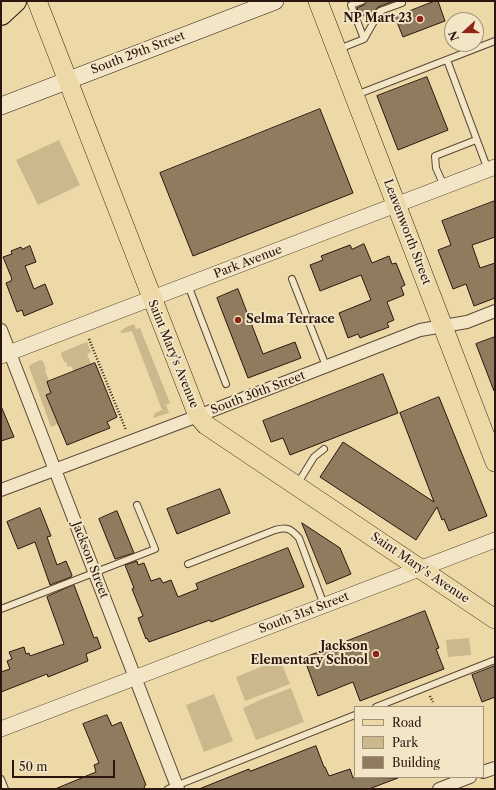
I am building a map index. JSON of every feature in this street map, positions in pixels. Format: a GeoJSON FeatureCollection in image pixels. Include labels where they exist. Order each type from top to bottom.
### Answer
{"type":"FeatureCollection","features":[{"type":"Feature","properties":{"kind":"highway"},"geometry":{"type":"LineString","coordinates":[[1,6],[15,1]]}},
{"type":"Feature","properties":{"kind":"highway"},"geometry":{"type":"LineString","coordinates":[[1,14],[15,1]]}},
{"type":"Feature","properties":{"kind":"main road","name":"Saint Mary's Avenue"},"geometry":{"type":"LineString","coordinates":[[37,1],[151,299],[198,416],[206,425],[495,619]]}},
{"type":"Feature","properties":{"kind":"main road","name":"South 29th Street"},"geometry":{"type":"LineString","coordinates":[[1,106],[275,1]]}},
{"type":"Feature","properties":{"kind":"main road","name":"Leavenworth Street"},"geometry":{"type":"LineString","coordinates":[[318,1],[495,462]]}},
{"type":"Feature","properties":{"kind":"street","name":"Park Avenue"},"geometry":{"type":"LineString","coordinates":[[5,354],[491,169]]}},
{"type":"Feature","properties":{"kind":"street","name":"South 30th Street"},"geometry":{"type":"LineString","coordinates":[[1,490],[420,330],[467,322],[495,311]]}},
{"type":"Feature","properties":{"kind":"street","name":"Jackson Street"},"geometry":{"type":"LineString","coordinates":[[1,330],[5,354],[55,470],[135,677],[175,788]]}},
{"type":"Feature","properties":{"kind":"street","name":"South 31st Street"},"geometry":{"type":"LineString","coordinates":[[1,730],[135,677],[495,540]]}},
{"type":"Feature","properties":{"kind":"street"},"geometry":{"type":"LineString","coordinates":[[484,772],[495,768]]}},
{"type":"Feature","properties":{"kind":"street"},"geometry":{"type":"LineString","coordinates":[[439,789],[467,778]]}},
{"type":"Feature","properties":{"kind":"lane"},"geometry":{"type":"LineString","coordinates":[[362,1],[351,5],[364,39]]}},
{"type":"Feature","properties":{"kind":"lane"},"geometry":{"type":"LineString","coordinates":[[337,50],[364,39],[380,11],[402,3],[401,1]]}},
{"type":"Feature","properties":{"kind":"lane"},"geometry":{"type":"LineString","coordinates":[[355,96],[495,41]]}},
{"type":"Feature","properties":{"kind":"lane"},"geometry":{"type":"LineString","coordinates":[[447,60],[476,140],[491,169]]}},
{"type":"Feature","properties":{"kind":"lane"},"geometry":{"type":"LineString","coordinates":[[444,187],[436,168],[435,156],[476,140]]}},
{"type":"Feature","properties":{"kind":"lane"},"geometry":{"type":"LineString","coordinates":[[292,279],[326,366]]}},
{"type":"Feature","properties":{"kind":"lane"},"geometry":{"type":"LineString","coordinates":[[188,285],[226,384]]}},
{"type":"Feature","properties":{"kind":"lane"},"geometry":{"type":"LineString","coordinates":[[296,486],[314,457],[324,449]]}},
{"type":"Feature","properties":{"kind":"lane"},"geometry":{"type":"LineString","coordinates":[[1,609],[155,549],[138,505]]}},
{"type":"Feature","properties":{"kind":"lane"},"geometry":{"type":"LineString","coordinates":[[188,564],[274,530],[283,528],[292,530],[299,538],[324,605]]}},
{"type":"Feature","properties":{"kind":"lane"},"geometry":{"type":"LineString","coordinates":[[379,706],[495,660]]}},
{"type":"Feature","properties":{"kind":"lane"},"geometry":{"type":"LineString","coordinates":[[175,788],[354,715]]}},
{"type":"Feature","properties":{"kind":"lane"},"geometry":{"type":"LineString","coordinates":[[1,780],[5,789]]}},
{"type":"Feature","properties":{"kind":"path"},"geometry":{"type":"LineString","coordinates":[[90,339],[126,431]]}},
{"type":"Feature","properties":{"kind":"path"},"geometry":{"type":"LineString","coordinates":[[430,696],[433,702]]}},
{"type":"Feature","properties":{"kind":"green space"},"geometry":{"type":"Polygon","coordinates":[[[59,140],[80,185],[38,205],[16,160],[59,140]]]}},
{"type":"Feature","properties":{"kind":"green space"},"geometry":{"type":"Polygon","coordinates":[[[134,324],[136,329],[140,328],[170,403],[166,405],[169,413],[153,418],[155,413],[162,410],[132,331],[123,333],[120,332],[126,327],[134,324]]]}},
{"type":"Feature","properties":{"kind":"green space"},"geometry":{"type":"Polygon","coordinates":[[[87,342],[91,352],[87,354],[92,366],[74,372],[71,366],[68,367],[66,362],[64,362],[61,354],[62,352],[87,342]]]}},
{"type":"Feature","properties":{"kind":"green space"},"geometry":{"type":"Polygon","coordinates":[[[40,360],[43,361],[49,381],[47,382],[51,393],[46,395],[58,424],[51,427],[29,367],[40,360]]]}},
{"type":"Feature","properties":{"kind":"green space"},"geometry":{"type":"Polygon","coordinates":[[[469,638],[471,655],[448,657],[446,640],[469,638]]]}},
{"type":"Feature","properties":{"kind":"green space"},"geometry":{"type":"Polygon","coordinates":[[[280,659],[290,684],[245,701],[236,677],[280,659]]]}},
{"type":"Feature","properties":{"kind":"green space"},"geometry":{"type":"Polygon","coordinates":[[[291,688],[304,722],[256,740],[243,708],[291,688]]]}},
{"type":"Feature","properties":{"kind":"green space"},"geometry":{"type":"Polygon","coordinates":[[[214,694],[233,741],[204,752],[186,705],[214,694]]]}},
{"type":"Feature","properties":{"kind":"building"},"geometry":{"type":"Polygon","coordinates":[[[366,1],[394,1],[378,7],[374,12],[360,17],[357,8],[364,5],[366,1]]]}},
{"type":"Feature","properties":{"kind":"building","name":"NP Mart 23"},"geometry":{"type":"Polygon","coordinates":[[[438,1],[444,21],[403,37],[395,17],[438,1]]]}},
{"type":"Feature","properties":{"kind":"building"},"geometry":{"type":"Polygon","coordinates":[[[427,77],[448,130],[398,150],[377,96],[427,77]]]}},
{"type":"Feature","properties":{"kind":"building"},"geometry":{"type":"Polygon","coordinates":[[[320,109],[353,193],[193,256],[160,173],[320,109]]]}},
{"type":"Feature","properties":{"kind":"building"},"geometry":{"type":"Polygon","coordinates":[[[495,201],[495,237],[472,245],[480,268],[495,263],[495,298],[474,306],[466,284],[453,289],[438,250],[451,245],[442,221],[495,201]]]}},
{"type":"Feature","properties":{"kind":"building"},"geometry":{"type":"Polygon","coordinates":[[[364,244],[372,263],[389,256],[392,264],[396,263],[405,285],[401,287],[404,295],[387,302],[394,320],[387,323],[389,327],[360,338],[358,334],[348,338],[339,313],[371,300],[361,275],[320,291],[310,265],[323,260],[321,256],[350,245],[352,249],[364,244]]]}},
{"type":"Feature","properties":{"kind":"building"},"geometry":{"type":"Polygon","coordinates":[[[30,246],[36,262],[25,266],[34,289],[45,284],[53,304],[24,316],[22,310],[17,312],[6,283],[12,279],[3,257],[12,254],[11,251],[21,247],[22,249],[30,246]]]}},
{"type":"Feature","properties":{"kind":"building","name":"Selma Terrace"},"geometry":{"type":"Polygon","coordinates":[[[238,289],[263,354],[295,342],[301,358],[248,378],[217,298],[238,289]]]}},
{"type":"Feature","properties":{"kind":"building"},"geometry":{"type":"Polygon","coordinates":[[[495,337],[495,391],[494,391],[476,344],[495,337]]]}},
{"type":"Feature","properties":{"kind":"building"},"geometry":{"type":"Polygon","coordinates":[[[95,363],[117,417],[107,422],[110,428],[67,445],[46,395],[51,393],[47,382],[95,363]]]}},
{"type":"Feature","properties":{"kind":"building"},"geometry":{"type":"Polygon","coordinates":[[[383,374],[398,413],[290,455],[283,438],[271,442],[263,421],[383,374]]]}},
{"type":"Feature","properties":{"kind":"building"},"geometry":{"type":"Polygon","coordinates":[[[439,397],[487,516],[449,531],[444,519],[442,520],[437,507],[416,540],[320,477],[343,442],[434,502],[400,413],[439,397]]]}},
{"type":"Feature","properties":{"kind":"building"},"geometry":{"type":"Polygon","coordinates":[[[1,406],[14,437],[1,441],[1,406]]]}},
{"type":"Feature","properties":{"kind":"building"},"geometry":{"type":"Polygon","coordinates":[[[220,489],[230,513],[177,534],[167,509],[220,489]]]}},
{"type":"Feature","properties":{"kind":"building"},"geometry":{"type":"Polygon","coordinates":[[[40,508],[51,536],[47,537],[57,565],[66,561],[72,575],[71,577],[50,585],[35,542],[18,549],[7,522],[40,508]]]}},
{"type":"Feature","properties":{"kind":"building"},"geometry":{"type":"Polygon","coordinates":[[[117,511],[134,553],[115,559],[99,519],[117,511]]]}},
{"type":"Feature","properties":{"kind":"building"},"geometry":{"type":"Polygon","coordinates":[[[302,523],[340,548],[351,574],[327,584],[302,523]]]}},
{"type":"Feature","properties":{"kind":"building"},"geometry":{"type":"Polygon","coordinates":[[[288,548],[304,587],[211,622],[210,620],[149,642],[147,638],[146,639],[138,618],[143,616],[132,589],[134,588],[125,565],[137,561],[138,565],[144,563],[151,581],[160,578],[163,583],[171,580],[178,597],[198,589],[196,584],[288,548]]]}},
{"type":"Feature","properties":{"kind":"building"},"geometry":{"type":"Polygon","coordinates":[[[74,585],[94,638],[97,637],[101,648],[86,654],[88,661],[48,677],[47,674],[1,692],[1,672],[10,669],[7,661],[12,659],[9,652],[24,647],[26,654],[29,653],[30,656],[64,644],[47,597],[74,585]]]}},
{"type":"Feature","properties":{"kind":"building","name":"Jackson Elementary School"},"geometry":{"type":"Polygon","coordinates":[[[425,611],[439,648],[436,649],[444,669],[360,701],[353,682],[318,696],[304,658],[425,611]]]}},
{"type":"Feature","properties":{"kind":"building"},"geometry":{"type":"Polygon","coordinates":[[[495,666],[495,697],[482,702],[472,675],[495,666]]]}},
{"type":"Feature","properties":{"kind":"building"},"geometry":{"type":"Polygon","coordinates":[[[107,715],[112,726],[121,722],[146,785],[144,786],[145,789],[55,789],[96,772],[94,765],[99,763],[83,724],[107,715]]]}},
{"type":"Feature","properties":{"kind":"building"},"geometry":{"type":"Polygon","coordinates":[[[316,746],[329,776],[350,769],[353,778],[398,778],[369,789],[199,789],[249,769],[250,771],[316,746]]]}},
{"type":"Feature","properties":{"kind":"place","name":"NP Mart 23"},"geometry":{"type":"Point","coordinates":[420,19]}},
{"type":"Feature","properties":{"kind":"place","name":"Selma Terrace"},"geometry":{"type":"Point","coordinates":[238,320]}},
{"type":"Feature","properties":{"kind":"place","name":"Jackson Elementary School"},"geometry":{"type":"Point","coordinates":[376,654]}}]}
